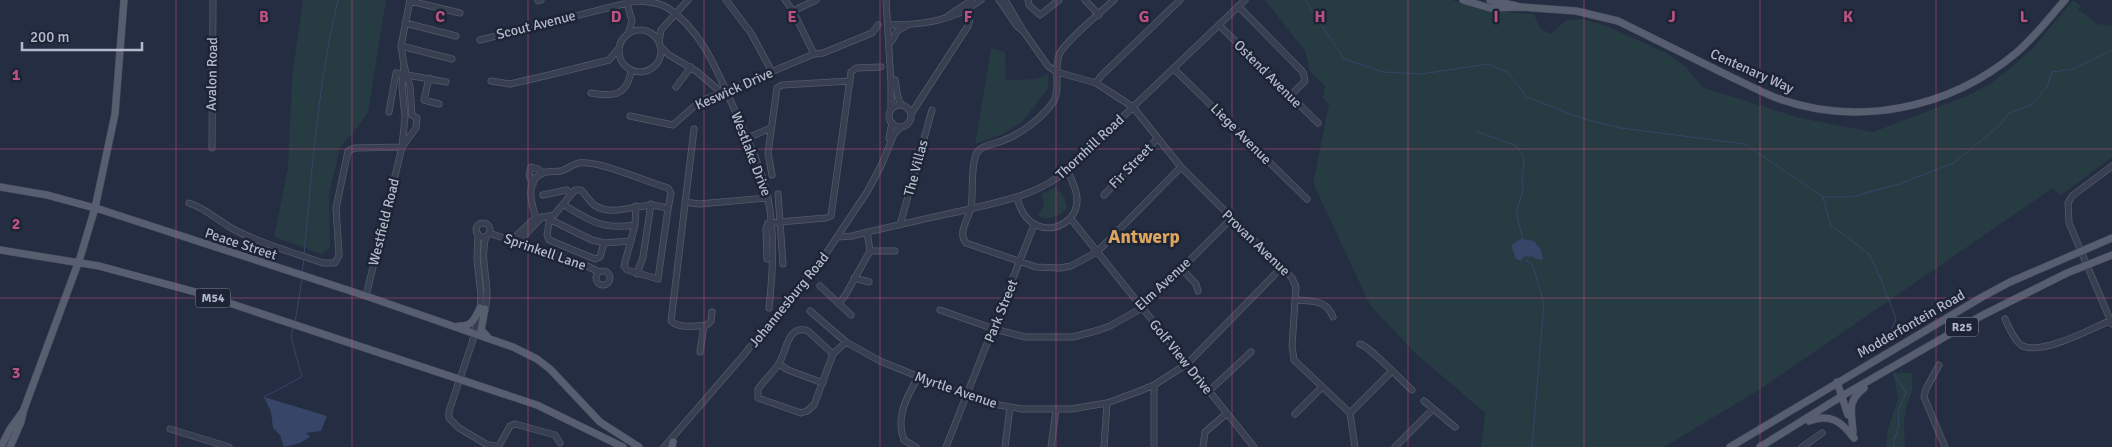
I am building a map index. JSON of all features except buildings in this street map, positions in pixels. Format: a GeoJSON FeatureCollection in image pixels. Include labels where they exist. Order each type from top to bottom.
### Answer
{"type":"FeatureCollection","features":[{"type":"Feature","properties":{"kind":"main road"},"geometry":{"type":"LineString","coordinates":[[11,447],[78,262],[95,208],[115,114],[120,60],[122,0]]}},
{"type":"Feature","properties":{"kind":"main road","name":"Centenary Way"},"geometry":{"type":"LineString","coordinates":[[1463,0],[1490,8],[1522,7],[1576,11],[1598,15],[1618,21],[1774,97],[1823,110],[1847,112],[1878,112],[1929,102],[1978,80],[2018,52],[2065,0]]}},
{"type":"Feature","properties":{"kind":"main road","name":"Centenary Way"},"geometry":{"type":"LineString","coordinates":[[1490,0],[1522,7]]}},
{"type":"Feature","properties":{"kind":"main road","name":"Peace Street"},"geometry":{"type":"LineString","coordinates":[[0,187],[47,195],[95,208],[366,296],[496,341],[537,359],[550,369],[600,422],[638,447]]}},
{"type":"Feature","properties":{"kind":"main road","name":"Modderfontein Road"},"geometry":{"type":"LineString","coordinates":[[1730,447],[1982,297],[2079,251],[2112,238]]}},
{"type":"Feature","properties":{"kind":"main road","name":"M54"},"geometry":{"type":"LineString","coordinates":[[0,250],[78,262],[142,276],[199,293],[536,405],[623,447]]}},
{"type":"Feature","properties":{"kind":"main road","name":"Modderfontein Road"},"geometry":{"type":"LineString","coordinates":[[1760,447],[1842,396],[1982,316],[2086,265],[2112,255]]}},
{"type":"Feature","properties":{"kind":"main road"},"geometry":{"type":"LineString","coordinates":[[446,324],[467,325],[474,320],[482,309]]}},
{"type":"Feature","properties":{"kind":"main road"},"geometry":{"type":"LineString","coordinates":[[482,309],[481,330],[485,335],[496,341]]}},
{"type":"Feature","properties":{"kind":"main road"},"geometry":{"type":"LineString","coordinates":[[1854,435],[1851,411],[1854,398],[1880,375]]}},
{"type":"Feature","properties":{"kind":"main road"},"geometry":{"type":"LineString","coordinates":[[1838,382],[1857,447]]}},
{"type":"Feature","properties":{"kind":"main road"},"geometry":{"type":"LineString","coordinates":[[1,447],[10,429],[24,409]]}},
{"type":"Feature","properties":{"kind":"main road"},"geometry":{"type":"LineString","coordinates":[[1795,426],[1820,417],[1831,418],[1841,422],[1854,435]]}},
{"type":"Feature","properties":{"kind":"street","name":"Avalon Road"},"geometry":{"type":"LineString","coordinates":[[212,148],[213,0]]}},
{"type":"Feature","properties":{"kind":"street"},"geometry":{"type":"LineString","coordinates":[[403,128],[413,134],[418,121],[412,115],[401,46],[410,0],[460,12]]}},
{"type":"Feature","properties":{"kind":"street"},"geometry":{"type":"LineString","coordinates":[[656,66],[661,56],[662,30],[688,0]]}},
{"type":"Feature","properties":{"kind":"street"},"geometry":{"type":"LineString","coordinates":[[726,0],[751,34],[772,72]]}},
{"type":"Feature","properties":{"kind":"street"},"geometry":{"type":"LineString","coordinates":[[786,0],[814,54]]}},
{"type":"Feature","properties":{"kind":"street"},"geometry":{"type":"LineString","coordinates":[[793,11],[816,0]]}},
{"type":"Feature","properties":{"kind":"street"},"geometry":{"type":"LineString","coordinates":[[887,0],[892,41],[893,83],[889,116],[892,123],[901,126],[907,124],[911,114],[968,26],[970,19],[966,10]]}},
{"type":"Feature","properties":{"kind":"street"},"geometry":{"type":"LineString","coordinates":[[944,19],[972,0]]}},
{"type":"Feature","properties":{"kind":"street"},"geometry":{"type":"LineString","coordinates":[[890,25],[935,23],[966,10],[981,0]]}},
{"type":"Feature","properties":{"kind":"street"},"geometry":{"type":"LineString","coordinates":[[999,0],[1017,26],[1024,32]]}},
{"type":"Feature","properties":{"kind":"street"},"geometry":{"type":"LineString","coordinates":[[1005,0],[1024,32],[1048,66],[1057,72]]}},
{"type":"Feature","properties":{"kind":"street"},"geometry":{"type":"LineString","coordinates":[[1028,0],[1040,15],[1059,0]]}},
{"type":"Feature","properties":{"kind":"street"},"geometry":{"type":"LineString","coordinates":[[1085,0],[1099,15]]}},
{"type":"Feature","properties":{"kind":"street"},"geometry":{"type":"LineString","coordinates":[[1114,0],[1060,53],[1055,100],[1043,113],[1015,135],[986,146],[977,152],[974,161],[971,208],[963,231],[964,241],[1020,263],[1036,267],[1060,268],[1071,266],[1097,252],[1181,167]]}},
{"type":"Feature","properties":{"kind":"street"},"geometry":{"type":"LineString","coordinates":[[1096,83],[1180,0]]}},
{"type":"Feature","properties":{"kind":"street","name":"Thornhill Road"},"geometry":{"type":"LineString","coordinates":[[838,237],[843,238],[1017,197],[1046,186],[1067,170],[1245,0]]}},
{"type":"Feature","properties":{"kind":"street"},"geometry":{"type":"LineString","coordinates":[[626,1],[632,21],[641,30],[649,32],[662,30]]}},
{"type":"Feature","properties":{"kind":"street","name":"Scout Avenue"},"geometry":{"type":"LineString","coordinates":[[480,40],[626,1],[650,1],[668,8],[695,36],[712,60],[724,92]]}},
{"type":"Feature","properties":{"kind":"street"},"geometry":{"type":"LineString","coordinates":[[1238,6],[1304,72],[1305,81],[1290,96]]}},
{"type":"Feature","properties":{"kind":"street"},"geometry":{"type":"LineString","coordinates":[[628,34],[632,21]]}},
{"type":"Feature","properties":{"kind":"street"},"geometry":{"type":"LineString","coordinates":[[405,23],[456,36]]}},
{"type":"Feature","properties":{"kind":"street","name":"Keswick Drive"},"geometry":{"type":"LineString","coordinates":[[630,116],[673,125],[694,105],[814,54],[823,53],[872,33],[878,25]]}},
{"type":"Feature","properties":{"kind":"street"},"geometry":{"type":"LineString","coordinates":[[890,25],[893,83],[901,104],[908,108],[911,114]]}},
{"type":"Feature","properties":{"kind":"street"},"geometry":{"type":"LineString","coordinates":[[892,41],[900,28],[913,25]]}},
{"type":"Feature","properties":{"kind":"street","name":"Ostend Avenue"},"geometry":{"type":"LineString","coordinates":[[1219,25],[1318,123]]}},
{"type":"Feature","properties":{"kind":"street"},"geometry":{"type":"LineString","coordinates":[[491,81],[510,84],[609,60],[619,48],[624,37],[641,30]]}},
{"type":"Feature","properties":{"kind":"street"},"geometry":{"type":"LineString","coordinates":[[649,32],[660,44]]}},
{"type":"Feature","properties":{"kind":"street","name":"Westlake Drive"},"geometry":{"type":"LineString","coordinates":[[660,44],[674,59],[691,67],[724,92],[747,138],[768,198],[772,222],[774,260],[769,308]]}},
{"type":"Feature","properties":{"kind":"street"},"geometry":{"type":"LineString","coordinates":[[401,46],[452,59]]}},
{"type":"Feature","properties":{"kind":"street"},"geometry":{"type":"LineString","coordinates":[[591,94],[613,95],[622,91],[628,84],[628,69],[621,62],[619,48]]}},
{"type":"Feature","properties":{"kind":"street"},"geometry":{"type":"LineString","coordinates":[[609,60],[628,69],[644,72],[674,59]]}},
{"type":"Feature","properties":{"kind":"street"},"geometry":{"type":"LineString","coordinates":[[676,87],[691,67]]}},
{"type":"Feature","properties":{"kind":"street"},"geometry":{"type":"LineString","coordinates":[[767,258],[767,224],[831,216],[850,81],[854,69],[881,68]]}},
{"type":"Feature","properties":{"kind":"street","name":"Liege Avenue"},"geometry":{"type":"LineString","coordinates":[[1174,69],[1307,200]]}},
{"type":"Feature","properties":{"kind":"street","name":"Provan Avenue"},"geometry":{"type":"LineString","coordinates":[[1057,72],[1096,83],[1133,107],[1181,167],[1295,282],[1296,300],[1292,346],[1294,360],[1350,414]]}},
{"type":"Feature","properties":{"kind":"street"},"geometry":{"type":"LineString","coordinates":[[389,112],[395,74],[405,74],[446,82]]}},
{"type":"Feature","properties":{"kind":"street","name":"Westfield Road"},"geometry":{"type":"LineString","coordinates":[[366,296],[402,147],[405,117],[405,74]]}},
{"type":"Feature","properties":{"kind":"street"},"geometry":{"type":"LineString","coordinates":[[429,78],[424,100],[440,104]]}},
{"type":"Feature","properties":{"kind":"street"},"geometry":{"type":"LineString","coordinates":[[772,175],[768,153],[776,92],[779,86],[850,81]]}},
{"type":"Feature","properties":{"kind":"street"},"geometry":{"type":"LineString","coordinates":[[908,108],[920,102]]}},
{"type":"Feature","properties":{"kind":"street"},"geometry":{"type":"LineString","coordinates":[[891,109],[901,104]]}},
{"type":"Feature","properties":{"kind":"street"},"geometry":{"type":"LineString","coordinates":[[404,107],[412,106]]}},
{"type":"Feature","properties":{"kind":"street","name":"The Villas"},"geometry":{"type":"LineString","coordinates":[[900,225],[932,110]]}},
{"type":"Feature","properties":{"kind":"street"},"geometry":{"type":"LineString","coordinates":[[405,117],[412,115]]}},
{"type":"Feature","properties":{"kind":"street","name":"Johannesburg Road"},"geometry":{"type":"LineString","coordinates":[[855,210],[883,154],[890,137],[892,123]]}},
{"type":"Feature","properties":{"kind":"street","name":"Johannesburg Road"},"geometry":{"type":"LineString","coordinates":[[664,447],[815,269],[838,237],[873,181],[896,131],[901,126]]}},
{"type":"Feature","properties":{"kind":"street"},"geometry":{"type":"LineString","coordinates":[[747,138],[771,128]]}},
{"type":"Feature","properties":{"kind":"street"},"geometry":{"type":"LineString","coordinates":[[694,129],[671,322],[682,326],[704,325],[710,323],[712,312]]}},
{"type":"Feature","properties":{"kind":"street","name":"Westfield Road"},"geometry":{"type":"LineString","coordinates":[[402,147],[413,134]]}},
{"type":"Feature","properties":{"kind":"street","name":"Fir Street"},"geometry":{"type":"LineString","coordinates":[[1104,195],[1158,138]]}},
{"type":"Feature","properties":{"kind":"street"},"geometry":{"type":"LineString","coordinates":[[189,203],[199,206],[232,228],[248,236],[323,263],[334,263],[339,255],[336,208],[348,151],[355,148],[402,147]]}},
{"type":"Feature","properties":{"kind":"street"},"geometry":{"type":"LineString","coordinates":[[536,218],[530,198],[532,184],[536,177],[542,173],[567,169],[576,163],[596,164],[668,188],[671,193],[659,277],[654,279],[626,270],[624,266],[631,241],[636,206]]}},
{"type":"Feature","properties":{"kind":"street"},"geometry":{"type":"LineString","coordinates":[[2005,318],[2015,339],[2027,347],[2050,346],[2112,321],[2068,224],[2068,203],[2072,196],[2112,166]]}},
{"type":"Feature","properties":{"kind":"street"},"geometry":{"type":"LineString","coordinates":[[532,184],[529,175],[531,167],[538,169],[542,173]]}},
{"type":"Feature","properties":{"kind":"street"},"geometry":{"type":"LineString","coordinates":[[1017,197],[1022,211],[1034,225],[1042,227],[1057,226],[1071,219],[1077,200],[1075,186],[1067,170]]}},
{"type":"Feature","properties":{"kind":"street"},"geometry":{"type":"LineString","coordinates":[[543,195],[567,190],[571,195]]}},
{"type":"Feature","properties":{"kind":"street"},"geometry":{"type":"LineString","coordinates":[[604,242],[602,255],[598,259],[549,240],[547,235],[551,218],[575,190],[581,190],[596,206],[611,210],[651,204],[668,208]]}},
{"type":"Feature","properties":{"kind":"street"},"geometry":{"type":"LineString","coordinates":[[778,194],[783,264]]}},
{"type":"Feature","properties":{"kind":"street"},"geometry":{"type":"LineString","coordinates":[[685,202],[699,204],[768,198]]}},
{"type":"Feature","properties":{"kind":"street"},"geometry":{"type":"LineString","coordinates":[[637,274],[643,256],[651,204]]}},
{"type":"Feature","properties":{"kind":"street"},"geometry":{"type":"LineString","coordinates":[[564,205],[593,223],[621,227],[634,225]]}},
{"type":"Feature","properties":{"kind":"street"},"geometry":{"type":"LineString","coordinates":[[518,242],[542,217]]}},
{"type":"Feature","properties":{"kind":"street"},"geometry":{"type":"LineString","coordinates":[[512,240],[536,218],[542,217],[551,218],[582,236],[604,242],[631,241]]}},
{"type":"Feature","properties":{"kind":"street","name":"Golf View Drive"},"geometry":{"type":"LineString","coordinates":[[1071,219],[1253,447]]}},
{"type":"Feature","properties":{"kind":"street","name":"Elm Avenue"},"geometry":{"type":"LineString","coordinates":[[940,310],[994,329],[1025,337],[1073,337],[1110,326],[1142,308],[1231,219]]}},
{"type":"Feature","properties":{"kind":"street"},"geometry":{"type":"LineString","coordinates":[[483,224],[489,227],[488,235],[482,237],[478,234],[478,226],[483,224]]}},
{"type":"Feature","properties":{"kind":"street","name":"Park Street"},"geometry":{"type":"LineString","coordinates":[[946,447],[1034,225]]}},
{"type":"Feature","properties":{"kind":"street"},"geometry":{"type":"LineString","coordinates":[[839,304],[870,251],[867,232]]}},
{"type":"Feature","properties":{"kind":"street","name":"Sprinkell Lane"},"geometry":{"type":"LineString","coordinates":[[478,234],[477,267],[482,296],[482,309]]}},
{"type":"Feature","properties":{"kind":"street","name":"Sprinkell Lane"},"geometry":{"type":"LineString","coordinates":[[475,334],[487,292],[482,259],[488,235],[518,242],[599,272]]}},
{"type":"Feature","properties":{"kind":"street"},"geometry":{"type":"LineString","coordinates":[[870,251],[895,251]]}},
{"type":"Feature","properties":{"kind":"street"},"geometry":{"type":"LineString","coordinates":[[1181,268],[1196,284],[1198,291]]}},
{"type":"Feature","properties":{"kind":"street","name":"Myrtle Avenue"},"geometry":{"type":"LineString","coordinates":[[810,311],[846,342],[880,361],[966,396],[1010,407],[1056,410],[1107,403],[1154,385],[1187,364],[1281,268]]}},
{"type":"Feature","properties":{"kind":"street"},"geometry":{"type":"LineString","coordinates":[[854,278],[869,282]]}},
{"type":"Feature","properties":{"kind":"street"},"geometry":{"type":"LineString","coordinates":[[820,286],[851,315]]}},
{"type":"Feature","properties":{"kind":"street"},"geometry":{"type":"LineString","coordinates":[[1296,300],[1323,303],[1329,308],[1333,317]]}},
{"type":"Feature","properties":{"kind":"street"},"geometry":{"type":"LineString","coordinates":[[700,352],[704,325]]}},
{"type":"Feature","properties":{"kind":"street"},"geometry":{"type":"LineString","coordinates":[[833,354],[808,331],[802,329],[796,332],[786,343],[779,364],[758,389],[757,395],[761,400],[804,413],[814,405],[833,354],[846,342]]}},
{"type":"Feature","properties":{"kind":"street"},"geometry":{"type":"LineString","coordinates":[[475,334],[449,415],[451,422],[486,444],[493,446],[500,444],[510,426],[515,424],[555,435],[560,443]]}},
{"type":"Feature","properties":{"kind":"street"},"geometry":{"type":"LineString","coordinates":[[1360,344],[1368,347],[1391,372],[1412,390]]}},
{"type":"Feature","properties":{"kind":"street"},"geometry":{"type":"LineString","coordinates":[[1209,391],[1251,352]]}},
{"type":"Feature","properties":{"kind":"street"},"geometry":{"type":"LineString","coordinates":[[779,364],[788,370],[822,383]]}},
{"type":"Feature","properties":{"kind":"street"},"geometry":{"type":"LineString","coordinates":[[1939,365],[1926,389],[1924,397],[1945,447]]}},
{"type":"Feature","properties":{"kind":"street"},"geometry":{"type":"LineString","coordinates":[[1355,447],[1350,414],[1391,372]]}},
{"type":"Feature","properties":{"kind":"street"},"geometry":{"type":"LineString","coordinates":[[916,447],[907,444],[904,440],[900,422],[907,397],[918,376]]}},
{"type":"Feature","properties":{"kind":"street"},"geometry":{"type":"LineString","coordinates":[[1154,385],[1154,447]]}},
{"type":"Feature","properties":{"kind":"street","name":"Johannesburg Road"},"geometry":{"type":"LineString","coordinates":[[671,445],[717,386]]}},
{"type":"Feature","properties":{"kind":"street"},"geometry":{"type":"LineString","coordinates":[[1295,414],[1322,387]]}},
{"type":"Feature","properties":{"kind":"street"},"geometry":{"type":"LineString","coordinates":[[1424,401],[1455,426]]}},
{"type":"Feature","properties":{"kind":"street"},"geometry":{"type":"LineString","coordinates":[[1104,447],[1107,403]]}},
{"type":"Feature","properties":{"kind":"street"},"geometry":{"type":"LineString","coordinates":[[1005,447],[1010,407]]}},
{"type":"Feature","properties":{"kind":"street"},"geometry":{"type":"LineString","coordinates":[[1395,447],[1433,409]]}},
{"type":"Feature","properties":{"kind":"street"},"geometry":{"type":"LineString","coordinates":[[1051,447],[1056,410]]}},
{"type":"Feature","properties":{"kind":"street"},"geometry":{"type":"LineString","coordinates":[[1204,447],[1205,432],[1226,414]]}},
{"type":"Feature","properties":{"kind":"street"},"geometry":{"type":"LineString","coordinates":[[170,429],[229,447]]}},
{"type":"Feature","properties":{"kind":"street"},"geometry":{"type":"LineString","coordinates":[[1802,447],[1822,433]]}},
{"type":"Feature","properties":{"kind":"shaded area"},"geometry":{"type":"Polygon","coordinates":[[[303,0],[386,0],[368,113],[340,147],[329,195],[330,248],[322,254],[274,237],[288,168],[292,77],[303,0]]]}},
{"type":"Feature","properties":{"kind":"shaded area"},"geometry":{"type":"Polygon","coordinates":[[[1265,0],[1452,0],[1493,10],[1534,14],[1540,28],[1551,34],[1566,20],[1582,19],[1607,26],[1668,54],[1686,67],[1702,87],[1800,118],[1873,132],[1967,96],[1991,83],[2035,46],[2073,0],[2081,6],[2078,9],[2098,24],[2112,26],[2112,157],[2060,196],[2053,188],[1759,390],[1664,447],[1481,447],[1485,413],[1412,350],[1370,305],[1313,183],[1329,104],[1323,98],[1325,86],[1310,71],[1305,51],[1265,0]]]}},
{"type":"Feature","properties":{"kind":"shaded area"},"geometry":{"type":"Polygon","coordinates":[[[991,48],[1005,52],[1006,80],[1037,79],[1048,73],[1048,89],[1022,122],[1003,134],[975,144],[991,48]]]}},
{"type":"Feature","properties":{"kind":"shaded area"},"geometry":{"type":"Polygon","coordinates":[[[1056,187],[1065,198],[1067,208],[1056,216],[1042,218],[1038,215],[1044,205],[1041,194],[1056,187]]]}},
{"type":"Feature","properties":{"kind":"shaded area"},"geometry":{"type":"Polygon","coordinates":[[[1893,373],[1912,373],[1912,391],[1906,408],[1904,422],[1905,447],[1886,447],[1888,429],[1898,398],[1893,373]]]}},
{"type":"Feature","properties":{"kind":"water"},"geometry":{"type":"Polygon","coordinates":[[[1521,239],[1534,241],[1541,250],[1543,258],[1541,260],[1529,256],[1523,257],[1521,261],[1516,259],[1511,245],[1521,239]]]}},
{"type":"Feature","properties":{"kind":"water"},"geometry":{"type":"Polygon","coordinates":[[[264,397],[327,416],[321,431],[306,433],[310,437],[300,443],[284,447],[280,435],[273,428],[271,412],[264,397]]]}},
{"type":"Feature","properties":{"kind":"waterway"},"geometry":{"type":"LineString","coordinates":[[304,255],[325,63],[338,0]]}},
{"type":"Feature","properties":{"kind":"waterway"},"geometry":{"type":"LineString","coordinates":[[1305,0],[1344,59],[1383,72],[1421,74],[1488,64],[1507,72],[1527,97],[1581,118],[1621,128],[1745,144],[1823,197],[1851,197],[1899,184],[1954,163],[1999,126],[2009,113],[2031,105],[2047,87],[2052,72],[2073,69],[2112,50]]}},
{"type":"Feature","properties":{"kind":"waterway"},"geometry":{"type":"LineString","coordinates":[[1478,132],[1515,145],[1523,155],[1523,190],[1516,213],[1523,240]]}},
{"type":"Feature","properties":{"kind":"waterway"},"geometry":{"type":"LineString","coordinates":[[1823,198],[1831,225],[1869,254],[1896,319],[1891,331]]}},
{"type":"Feature","properties":{"kind":"waterway"},"geometry":{"type":"LineString","coordinates":[[1530,255],[1526,261],[1531,263],[1544,303],[1532,447]]}},
{"type":"Feature","properties":{"kind":"waterway"},"geometry":{"type":"LineString","coordinates":[[302,272],[304,259]]}},
{"type":"Feature","properties":{"kind":"waterway"},"geometry":{"type":"LineString","coordinates":[[295,322],[302,279]]}},
{"type":"Feature","properties":{"kind":"waterway"},"geometry":{"type":"LineString","coordinates":[[264,397],[302,377],[291,337],[293,328]]}},
{"type":"Feature","properties":{"kind":"waterway"},"geometry":{"type":"LineString","coordinates":[[1894,374],[1906,393],[1898,411],[1899,426],[1894,440],[1894,447]]}},
{"type":"Feature","properties":{"kind":"district","name":"Antwerp"},"geometry":{"type":"Point","coordinates":[1144,237]}}]}
